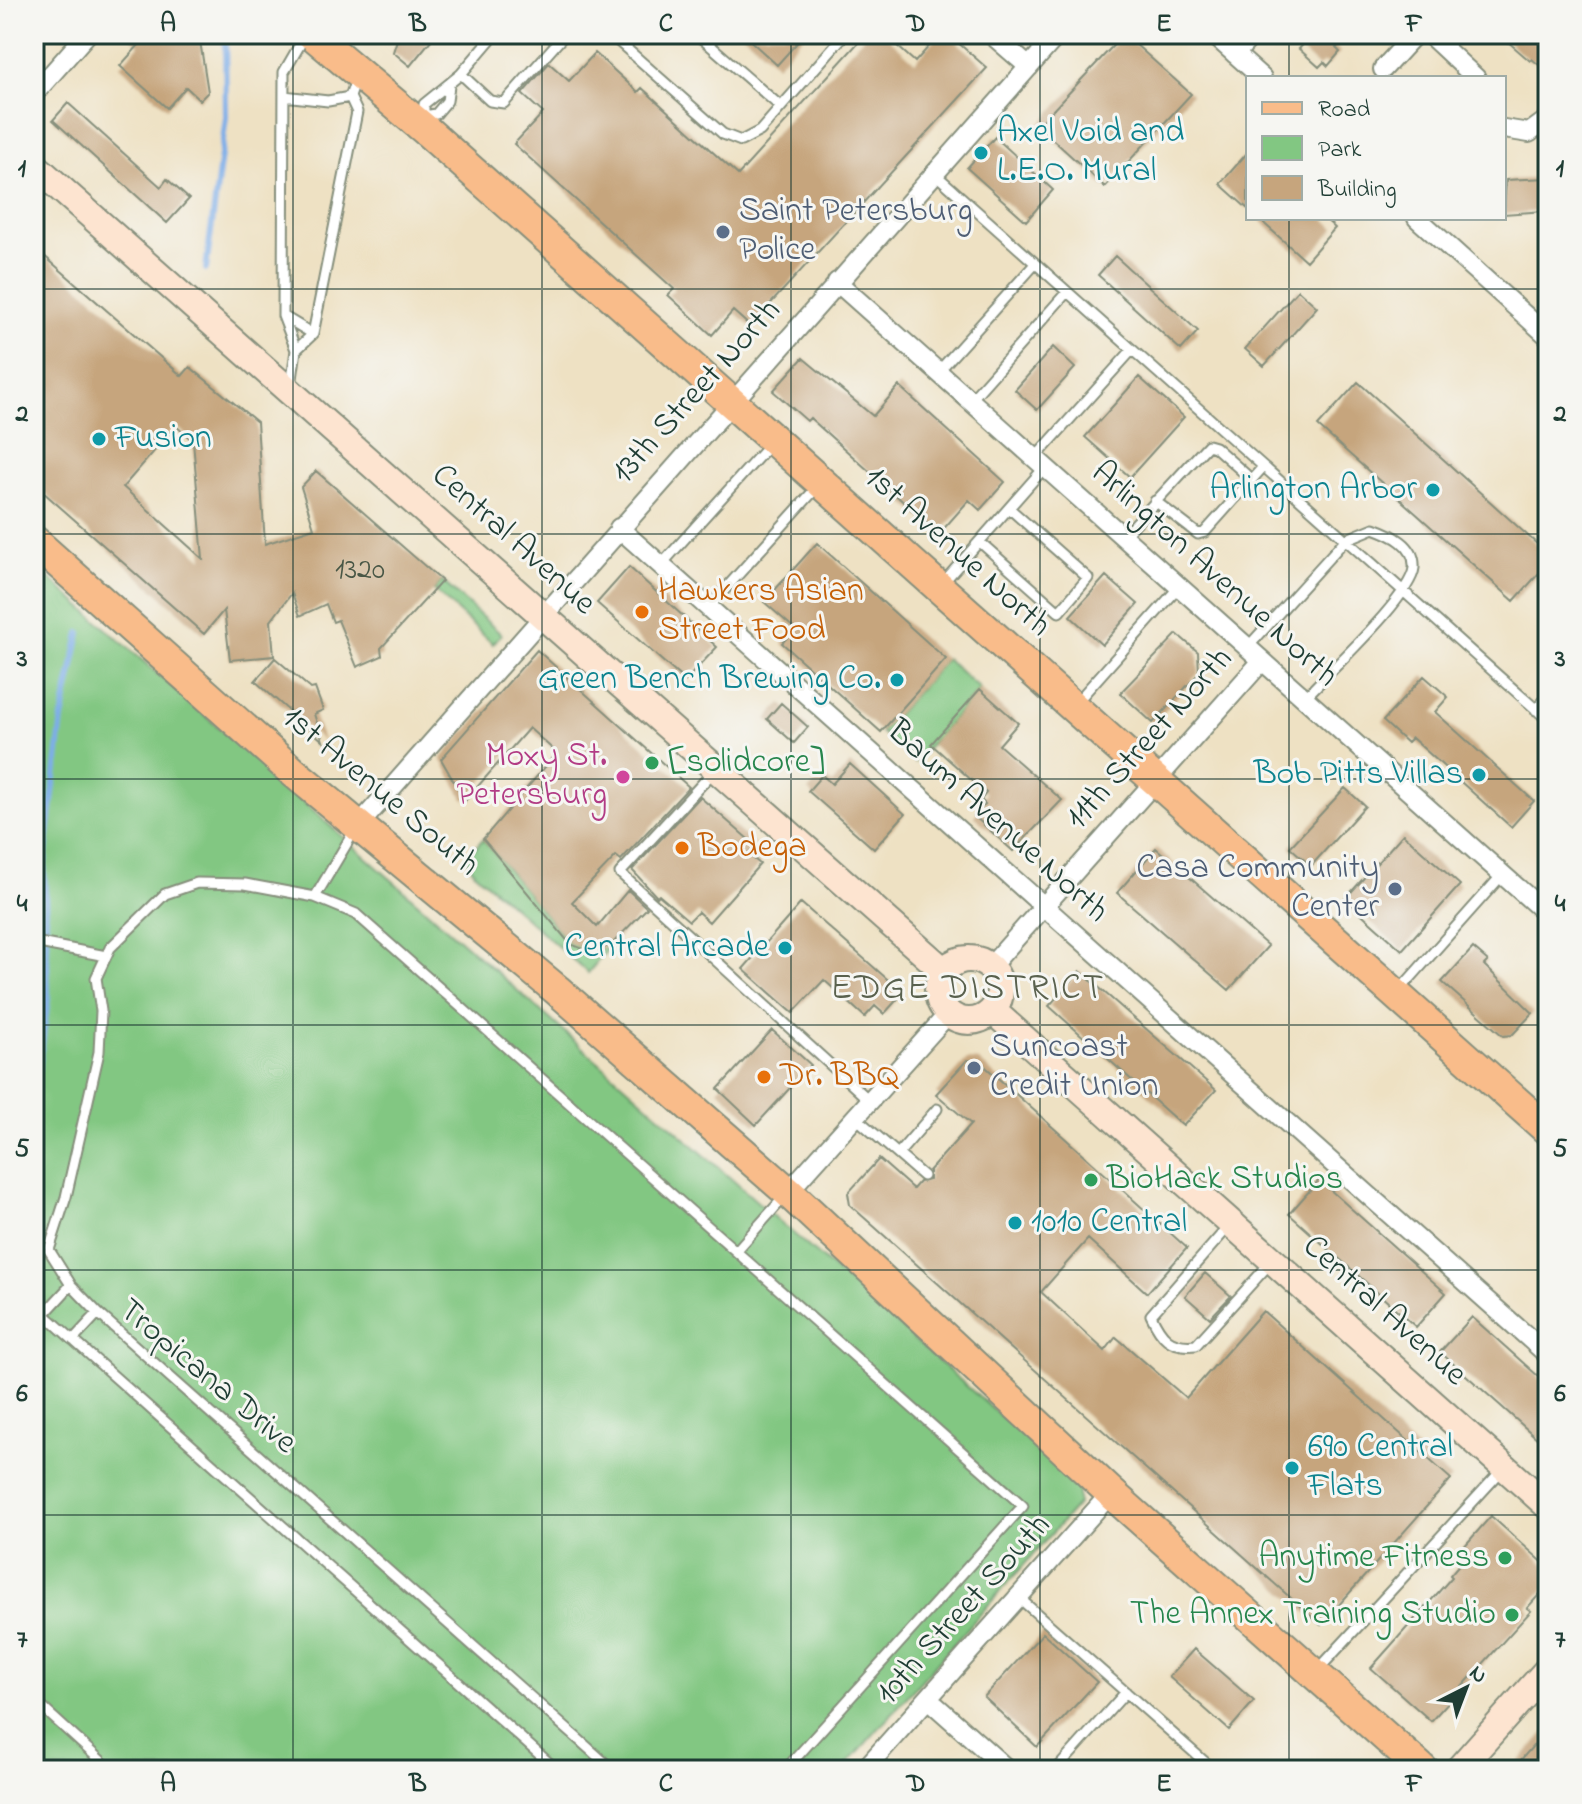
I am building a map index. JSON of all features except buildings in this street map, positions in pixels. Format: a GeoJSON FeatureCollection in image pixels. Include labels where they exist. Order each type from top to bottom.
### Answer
{"type":"FeatureCollection","features":[{"type":"Feature","properties":{"kind":"main road","name":"1st Avenue North"},"geometry":{"type":"LineString","coordinates":[[312,34],[354,85],[421,120],[773,440],[1548,1130]]}},
{"type":"Feature","properties":{"kind":"main road","name":"1st Avenue South"},"geometry":{"type":"LineString","coordinates":[[34,541],[292,771],[680,1097],[788,1192],[1111,1493],[1423,1770]]}},
{"type":"Feature","properties":{"kind":"street"},"geometry":{"type":"LineString","coordinates":[[36,86],[87,34]]}},
{"type":"Feature","properties":{"kind":"street"},"geometry":{"type":"LineString","coordinates":[[991,34],[1029,67]]}},
{"type":"Feature","properties":{"kind":"street","name":"13th Street North"},"geometry":{"type":"LineString","coordinates":[[359,825],[542,614],[1058,34]]}},
{"type":"Feature","properties":{"kind":"street"},"geometry":{"type":"LineString","coordinates":[[1213,34],[1260,76]]}},
{"type":"Feature","properties":{"kind":"street"},"geometry":{"type":"LineString","coordinates":[[1235,54],[1253,34]]}},
{"type":"Feature","properties":{"kind":"street"},"geometry":{"type":"LineString","coordinates":[[1383,69],[1415,34]]}},
{"type":"Feature","properties":{"kind":"street"},"geometry":{"type":"LineString","coordinates":[[1429,34],[1474,76]]}},
{"type":"Feature","properties":{"kind":"street"},"geometry":{"type":"LineString","coordinates":[[1506,129],[1529,133],[1548,119]]}},
{"type":"Feature","properties":{"kind":"street","name":"Central Avenue"},"geometry":{"type":"LineString","coordinates":[[34,165],[944,971]]}},
{"type":"Feature","properties":{"kind":"street"},"geometry":{"type":"LineString","coordinates":[[1422,220],[1548,336]]}},
{"type":"Feature","properties":{"kind":"street","name":"Arlington Avenue North"},"geometry":{"type":"LineString","coordinates":[[837,282],[1548,915]]}},
{"type":"Feature","properties":{"kind":"street","name":"Baum Avenue North"},"geometry":{"type":"LineString","coordinates":[[619,528],[1548,1355]]}},
{"type":"Feature","properties":{"kind":"street","name":"11th Street North"},"geometry":{"type":"LineString","coordinates":[[990,967],[1262,661]]}},
{"type":"Feature","properties":{"kind":"street"},"geometry":{"type":"LineString","coordinates":[[972,959],[990,967],[1000,992],[993,1011],[977,1021],[967,1022],[948,1014],[937,989],[944,971],[961,960],[972,959]]}},
{"type":"Feature","properties":{"kind":"street","name":"Central Avenue"},"geometry":{"type":"LineString","coordinates":[[993,1011],[1548,1506]]}},
{"type":"Feature","properties":{"kind":"street"},"geometry":{"type":"LineString","coordinates":[[788,1192],[948,1014]]}},
{"type":"Feature","properties":{"kind":"street","name":"10th Street South"},"geometry":{"type":"LineString","coordinates":[[864,1770],[1111,1493]]}},
{"type":"Feature","properties":{"kind":"street"},"geometry":{"type":"LineString","coordinates":[[1458,1770],[1541,1682]]}},
{"type":"Feature","properties":{"kind":"street"},"geometry":{"type":"LineString","coordinates":[[928,1699],[1008,1770]]}},
{"type":"Feature","properties":{"kind":"lane"},"geometry":{"type":"LineString","coordinates":[[290,393],[296,350],[283,316],[284,72],[306,34]]}},
{"type":"Feature","properties":{"kind":"lane"},"geometry":{"type":"LineString","coordinates":[[421,120],[424,104],[436,91],[449,86],[495,34]]}},
{"type":"Feature","properties":{"kind":"lane"},"geometry":{"type":"LineString","coordinates":[[461,74],[490,101],[504,103],[565,34]]}},
{"type":"Feature","properties":{"kind":"lane"},"geometry":{"type":"LineString","coordinates":[[610,34],[723,134],[741,141],[760,131],[845,34]]}},
{"type":"Feature","properties":{"kind":"lane"},"geometry":{"type":"LineString","coordinates":[[697,34],[781,107]]}},
{"type":"Feature","properties":{"kind":"lane"},"geometry":{"type":"LineString","coordinates":[[284,96],[328,101],[354,85],[357,112],[313,334],[296,350]]}},
{"type":"Feature","properties":{"kind":"lane"},"geometry":{"type":"LineString","coordinates":[[421,120],[442,108],[447,101],[449,86]]}},
{"type":"Feature","properties":{"kind":"lane"},"geometry":{"type":"LineString","coordinates":[[934,173],[1548,720]]}},
{"type":"Feature","properties":{"kind":"lane"},"geometry":{"type":"LineString","coordinates":[[938,372],[1035,264]]}},
{"type":"Feature","properties":{"kind":"lane"},"geometry":{"type":"LineString","coordinates":[[970,401],[1067,292]]}},
{"type":"Feature","properties":{"kind":"lane"},"geometry":{"type":"LineString","coordinates":[[283,316],[313,334]]}},
{"type":"Feature","properties":{"kind":"lane"},"geometry":{"type":"LineString","coordinates":[[939,588],[1009,508],[1040,463],[1132,350]]}},
{"type":"Feature","properties":{"kind":"lane"},"geometry":{"type":"LineString","coordinates":[[661,565],[773,440]]}},
{"type":"Feature","properties":{"kind":"lane"},"geometry":{"type":"LineString","coordinates":[[1123,537],[1208,445],[1215,447],[1251,479]]}},
{"type":"Feature","properties":{"kind":"lane"},"geometry":{"type":"LineString","coordinates":[[1155,501],[1198,534],[1263,467]]}},
{"type":"Feature","properties":{"kind":"lane"},"geometry":{"type":"LineString","coordinates":[[709,607],[821,482]]}},
{"type":"Feature","properties":{"kind":"lane"},"geometry":{"type":"LineString","coordinates":[[980,542],[1059,612],[1088,578],[1009,508]]}},
{"type":"Feature","properties":{"kind":"lane"},"geometry":{"type":"LineString","coordinates":[[1247,648],[1345,540],[1374,528],[1401,540],[1413,556],[1414,569],[1404,593],[1304,699]]}},
{"type":"Feature","properties":{"kind":"lane"},"geometry":{"type":"LineString","coordinates":[[1073,707],[1179,587]]}},
{"type":"Feature","properties":{"kind":"lane"},"geometry":{"type":"LineString","coordinates":[[1536,710],[1548,696]]}},
{"type":"Feature","properties":{"kind":"lane"},"geometry":{"type":"LineString","coordinates":[[716,769],[620,873],[870,1101]]}},
{"type":"Feature","properties":{"kind":"lane"},"geometry":{"type":"LineString","coordinates":[[315,897],[359,825]]}},
{"type":"Feature","properties":{"kind":"lane"},"geometry":{"type":"LineString","coordinates":[[1396,995],[1502,875]]}},
{"type":"Feature","properties":{"kind":"lane"},"geometry":{"type":"LineString","coordinates":[[98,1313],[71,1285],[49,1250],[66,1197],[99,1052],[101,1011],[96,978],[110,948],[165,894],[197,883],[245,884],[315,897],[356,914],[1023,1506],[785,1770]]}},
{"type":"Feature","properties":{"kind":"lane"},"geometry":{"type":"LineString","coordinates":[[34,942],[106,956]]}},
{"type":"Feature","properties":{"kind":"lane"},"geometry":{"type":"LineString","coordinates":[[898,1154],[937,1109]]}},
{"type":"Feature","properties":{"kind":"lane"},"geometry":{"type":"LineString","coordinates":[[855,1117],[923,1176]]}},
{"type":"Feature","properties":{"kind":"lane"},"geometry":{"type":"LineString","coordinates":[[737,1250],[788,1192]]}},
{"type":"Feature","properties":{"kind":"lane"},"geometry":{"type":"LineString","coordinates":[[1231,1224],[1151,1315],[1160,1336],[1178,1347],[1196,1345],[1273,1261]]}},
{"type":"Feature","properties":{"kind":"lane"},"geometry":{"type":"LineString","coordinates":[[34,1325],[71,1285]]}},
{"type":"Feature","properties":{"kind":"lane","name":"Tropicana Drive"},"geometry":{"type":"LineString","coordinates":[[557,1770],[73,1340],[98,1313],[613,1770]]}},
{"type":"Feature","properties":{"kind":"lane"},"geometry":{"type":"LineString","coordinates":[[44,1314],[73,1340]]}},
{"type":"Feature","properties":{"kind":"lane"},"geometry":{"type":"LineString","coordinates":[[1315,1674],[1504,1467]]}},
{"type":"Feature","properties":{"kind":"lane"},"geometry":{"type":"LineString","coordinates":[[1018,1597],[1214,1770]]}},
{"type":"Feature","properties":{"kind":"lane"},"geometry":{"type":"LineString","coordinates":[[1056,1770],[1126,1692]]}},
{"type":"Feature","properties":{"kind":"lane"},"geometry":{"type":"LineString","coordinates":[[34,1700],[111,1770]]}},
{"type":"Feature","properties":{"kind":"green space"},"geometry":{"type":"Polygon","coordinates":[[[34,565],[1078,1484],[1078,1504],[842,1770],[34,1770],[34,565]]]}},
{"type":"Feature","properties":{"kind":"green space"},"geometry":{"type":"Polygon","coordinates":[[[442,581],[501,634],[493,644],[434,590],[442,581]]]}},
{"type":"Feature","properties":{"kind":"green space"},"geometry":{"type":"Polygon","coordinates":[[[946,659],[980,689],[915,762],[881,732],[946,659]]]}},
{"type":"Feature","properties":{"kind":"green space"},"geometry":{"type":"Polygon","coordinates":[[[483,839],[569,943],[591,952],[611,945],[588,973],[474,872],[466,858],[483,839]]]}},
{"type":"Feature","properties":{"kind":"waterway"},"geometry":{"type":"LineString","coordinates":[[206,269],[226,117],[225,34]]}},
{"type":"Feature","properties":{"kind":"waterway"},"geometry":{"type":"LineString","coordinates":[[34,1106],[48,997],[44,867],[62,718],[80,633]]}},
{"type":"Feature","properties":{"kind":"place","name":"Axel Void and L.E.O. Mural"},"geometry":{"type":"Point","coordinates":[981,153]}},
{"type":"Feature","properties":{"kind":"place","name":"Saint Petersburg Police"},"geometry":{"type":"Point","coordinates":[723,232]}},
{"type":"Feature","properties":{"kind":"place","name":"Fusion"},"geometry":{"type":"Point","coordinates":[99,439]}},
{"type":"Feature","properties":{"kind":"place","name":"Arlington Arbor"},"geometry":{"type":"Point","coordinates":[1433,490]}},
{"type":"Feature","properties":{"kind":"place","name":"Hawkers Asian Street Food"},"geometry":{"type":"Point","coordinates":[642,612]}},
{"type":"Feature","properties":{"kind":"place","name":"Green Bench Brewing Co."},"geometry":{"type":"Point","coordinates":[897,680]}},
{"type":"Feature","properties":{"kind":"place","name":"[solidcore]"},"geometry":{"type":"Point","coordinates":[652,763]}},
{"type":"Feature","properties":{"kind":"place","name":"Bob Pitts Villas"},"geometry":{"type":"Point","coordinates":[1479,775]}},
{"type":"Feature","properties":{"kind":"place","name":"Moxy St. Petersburg"},"geometry":{"type":"Point","coordinates":[623,777]}},
{"type":"Feature","properties":{"kind":"place","name":"Bodega"},"geometry":{"type":"Point","coordinates":[682,848]}},
{"type":"Feature","properties":{"kind":"place","name":"Casa Community Center"},"geometry":{"type":"Point","coordinates":[1395,889]}},
{"type":"Feature","properties":{"kind":"place","name":"Central Arcade"},"geometry":{"type":"Point","coordinates":[785,948]}},
{"type":"Feature","properties":{"kind":"place","name":"Suncoast Credit Union"},"geometry":{"type":"Point","coordinates":[974,1068]}},
{"type":"Feature","properties":{"kind":"place","name":"Dr. BBQ"},"geometry":{"type":"Point","coordinates":[764,1077]}},
{"type":"Feature","properties":{"kind":"place","name":"BioHack Studios"},"geometry":{"type":"Point","coordinates":[1091,1180]}},
{"type":"Feature","properties":{"kind":"place","name":"1010 Central"},"geometry":{"type":"Point","coordinates":[1015,1223]}},
{"type":"Feature","properties":{"kind":"place","name":"690 Central Flats"},"geometry":{"type":"Point","coordinates":[1292,1468]}},
{"type":"Feature","properties":{"kind":"place","name":"Anytime Fitness"},"geometry":{"type":"Point","coordinates":[1505,1558]}},
{"type":"Feature","properties":{"kind":"place","name":"The Annex Training Studio"},"geometry":{"type":"Point","coordinates":[1512,1615]}},
{"type":"Feature","properties":{"kind":"district","name":"EDGE DISTRICT"},"geometry":{"type":"Point","coordinates":[968,989]}}]}
